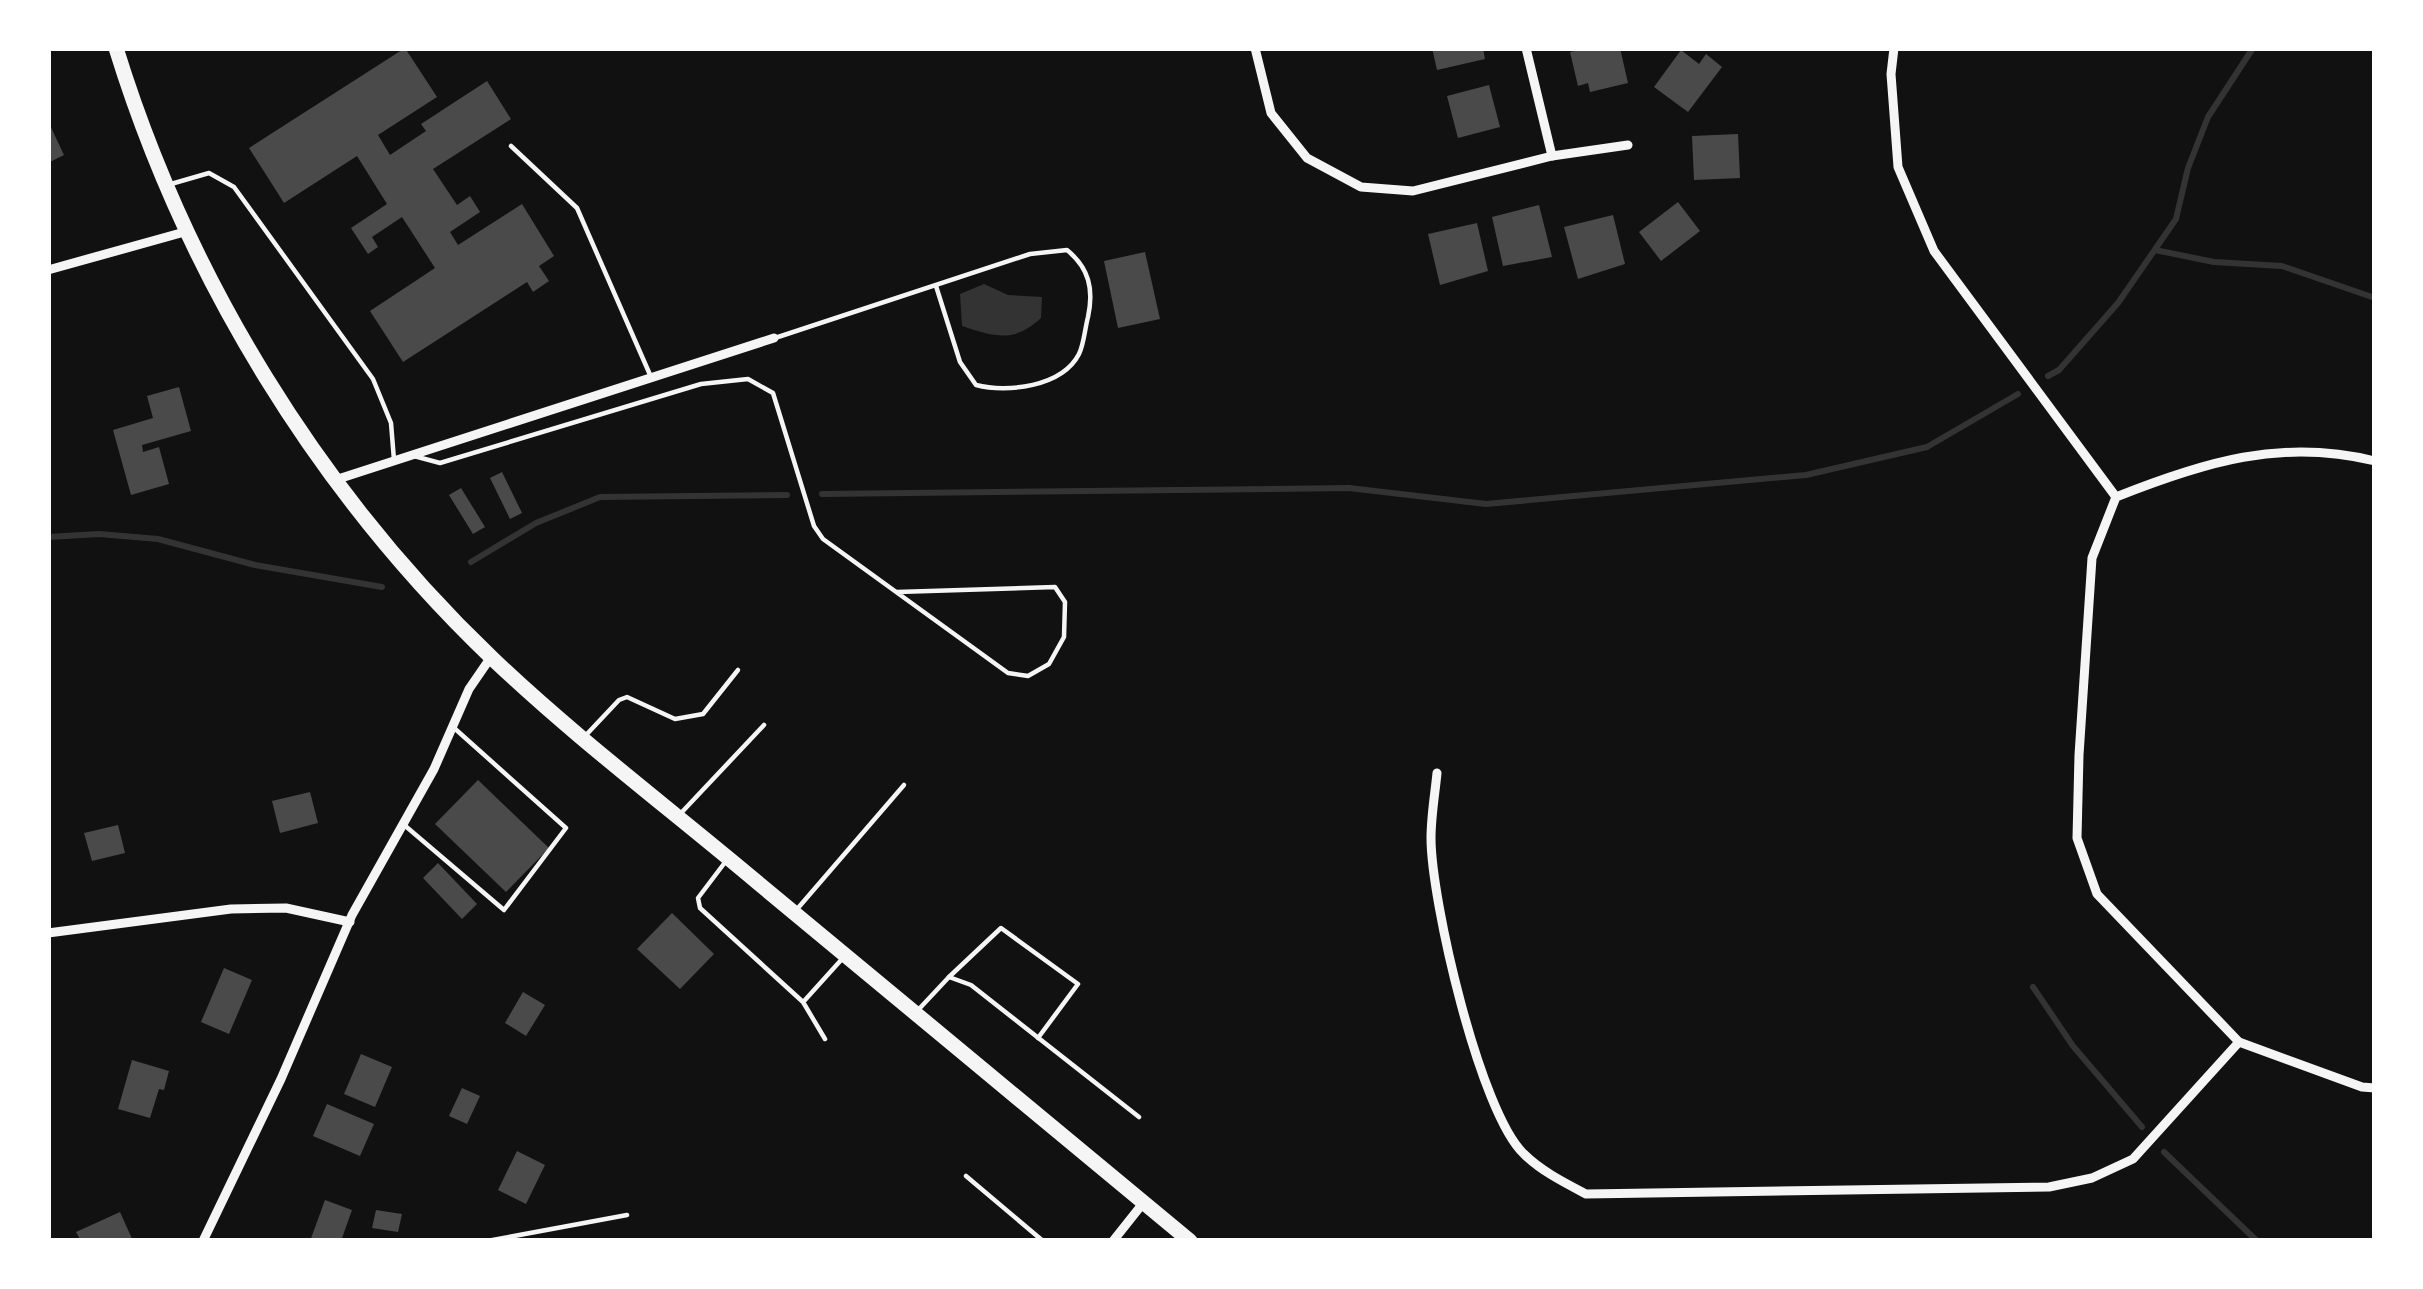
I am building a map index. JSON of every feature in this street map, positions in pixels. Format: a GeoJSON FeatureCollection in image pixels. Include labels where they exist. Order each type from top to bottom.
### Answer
{"type":"FeatureCollection","features":[{"type":"Feature","properties":{"kind":"main road"},"geometry":{"type":"LineString","coordinates":[[116,48],[166,186],[257,361],[335,480],[410,571],[491,657],[584,738],[1190,1241]]}},
{"type":"Feature","properties":{"kind":"street"},"geometry":{"type":"LineString","coordinates":[[1255,48],[1271,113],[1306,158],[1361,188],[1413,191],[1552,156],[1628,146]]}},
{"type":"Feature","properties":{"kind":"street"},"geometry":{"type":"LineString","coordinates":[[1526,48],[1552,156]]}},
{"type":"Feature","properties":{"kind":"street"},"geometry":{"type":"LineString","coordinates":[[1894,48],[1891,74],[1898,167],[1934,251],[2116,497]]}},
{"type":"Feature","properties":{"kind":"street"},"geometry":{"type":"LineString","coordinates":[[48,270],[188,231]]}},
{"type":"Feature","properties":{"kind":"street"},"geometry":{"type":"LineString","coordinates":[[335,480],[774,338]]}},
{"type":"Feature","properties":{"kind":"street"},"geometry":{"type":"LineString","coordinates":[[2375,461],[2338,452],[2258,452],[2175,474],[2116,497],[2092,558],[2077,838],[2097,894],[2240,1042],[2375,1088]]}},
{"type":"Feature","properties":{"kind":"street"},"geometry":{"type":"LineString","coordinates":[[203,1241],[350,922],[469,689],[491,657]]}},
{"type":"Feature","properties":{"kind":"street"},"geometry":{"type":"LineString","coordinates":[[1437,773],[1431,840],[1444,929],[1481,1078],[1501,1124],[1522,1154],[1586,1195],[2014,1188],[2092,1178],[2133,1159],[2240,1042]]}},
{"type":"Feature","properties":{"kind":"street"},"geometry":{"type":"LineString","coordinates":[[48,933],[231,909],[286,908],[350,922]]}},
{"type":"Feature","properties":{"kind":"street"},"geometry":{"type":"LineString","coordinates":[[1113,1241],[1144,1202]]}},
{"type":"Feature","properties":{"kind":"lane"},"geometry":{"type":"LineString","coordinates":[[511,146],[577,208],[651,377]]}},
{"type":"Feature","properties":{"kind":"lane"},"geometry":{"type":"LineString","coordinates":[[166,186],[209,173],[234,187],[374,379],[391,423],[394,460]]}},
{"type":"Feature","properties":{"kind":"lane"},"geometry":{"type":"LineString","coordinates":[[774,338],[1030,254],[1067,250],[1084,264],[1092,298],[1079,355],[1063,371],[1026,387],[998,391],[976,385],[960,362],[936,286]]}},
{"type":"Feature","properties":{"kind":"lane"},"geometry":{"type":"LineString","coordinates":[[408,455],[440,463],[701,384],[748,379],[773,393],[814,526],[824,539],[1008,673],[1028,676],[1049,664],[1064,637],[1065,602],[1055,586],[897,592]]}},
{"type":"Feature","properties":{"kind":"lane"},"geometry":{"type":"LineString","coordinates":[[584,738],[627,697],[675,719],[703,714],[738,670]]}},
{"type":"Feature","properties":{"kind":"lane"},"geometry":{"type":"LineString","coordinates":[[678,816],[764,725]]}},
{"type":"Feature","properties":{"kind":"lane"},"geometry":{"type":"LineString","coordinates":[[403,824],[504,910],[566,828],[453,727]]}},
{"type":"Feature","properties":{"kind":"lane"},"geometry":{"type":"LineString","coordinates":[[794,912],[904,785]]}},
{"type":"Feature","properties":{"kind":"lane"},"geometry":{"type":"LineString","coordinates":[[729,858],[697,903],[803,1002],[825,1039]]}},
{"type":"Feature","properties":{"kind":"lane"},"geometry":{"type":"LineString","coordinates":[[915,1012],[1001,928],[1078,984],[1038,1038]]}},
{"type":"Feature","properties":{"kind":"lane"},"geometry":{"type":"LineString","coordinates":[[803,1002],[845,955]]}},
{"type":"Feature","properties":{"kind":"lane"},"geometry":{"type":"LineString","coordinates":[[949,977],[970,985],[1139,1117]]}},
{"type":"Feature","properties":{"kind":"lane"},"geometry":{"type":"LineString","coordinates":[[966,1176],[1043,1241]]}},
{"type":"Feature","properties":{"kind":"lane"},"geometry":{"type":"LineString","coordinates":[[487,1241],[627,1214]]}},
{"type":"Feature","properties":{"kind":"shaded area"},"geometry":{"type":"Polygon","coordinates":[[[984,284],[1008,295],[1042,297],[1041,318],[1004,336],[962,326],[960,294],[984,284]]]}},
{"type":"Feature","properties":{"kind":"building"},"geometry":{"type":"Polygon","coordinates":[[[405,48],[437,97],[378,135],[390,155],[426,131],[421,124],[487,81],[511,119],[433,169],[457,205],[470,196],[480,212],[450,232],[458,245],[522,204],[554,256],[539,266],[549,281],[533,292],[527,282],[403,362],[370,311],[435,268],[402,217],[372,237],[378,247],[368,254],[351,228],[387,204],[357,156],[284,203],[249,148],[405,48]]]}},
{"type":"Feature","properties":{"kind":"building"},"geometry":{"type":"Polygon","coordinates":[[[1432,48],[1483,48],[1485,59],[1437,70],[1432,48]]]}},
{"type":"Feature","properties":{"kind":"building"},"geometry":{"type":"Polygon","coordinates":[[[1620,48],[1628,83],[1590,92],[1588,83],[1578,86],[1570,52],[1620,48]]]}},
{"type":"Feature","properties":{"kind":"building"},"geometry":{"type":"Polygon","coordinates":[[[1681,50],[1699,64],[1706,54],[1722,67],[1688,112],[1654,87],[1681,50]]]}},
{"type":"Feature","properties":{"kind":"building"},"geometry":{"type":"Polygon","coordinates":[[[1489,85],[1500,127],[1458,138],[1447,96],[1489,85]]]}},
{"type":"Feature","properties":{"kind":"building"},"geometry":{"type":"Polygon","coordinates":[[[48,121],[64,155],[48,163],[48,121]]]}},
{"type":"Feature","properties":{"kind":"building"},"geometry":{"type":"Polygon","coordinates":[[[1738,134],[1740,178],[1694,180],[1692,136],[1738,134]]]}},
{"type":"Feature","properties":{"kind":"building"},"geometry":{"type":"Polygon","coordinates":[[[1678,202],[1700,231],[1661,261],[1639,232],[1678,202]]]}},
{"type":"Feature","properties":{"kind":"building"},"geometry":{"type":"Polygon","coordinates":[[[1539,205],[1552,257],[1503,266],[1492,217],[1539,205]]]}},
{"type":"Feature","properties":{"kind":"building"},"geometry":{"type":"Polygon","coordinates":[[[1613,215],[1625,264],[1578,279],[1564,227],[1613,215]]]}},
{"type":"Feature","properties":{"kind":"building"},"geometry":{"type":"Polygon","coordinates":[[[1477,223],[1488,271],[1440,285],[1428,234],[1477,223]]]}},
{"type":"Feature","properties":{"kind":"building"},"geometry":{"type":"Polygon","coordinates":[[[1145,252],[1160,319],[1118,328],[1104,261],[1145,252]]]}},
{"type":"Feature","properties":{"kind":"building"},"geometry":{"type":"Polygon","coordinates":[[[179,387],[191,431],[142,445],[143,452],[159,447],[169,484],[131,495],[113,430],[153,418],[147,396],[179,387]]]}},
{"type":"Feature","properties":{"kind":"building"},"geometry":{"type":"Polygon","coordinates":[[[502,472],[522,513],[510,519],[490,478],[502,472]]]}},
{"type":"Feature","properties":{"kind":"building"},"geometry":{"type":"Polygon","coordinates":[[[461,488],[485,527],[473,534],[449,495],[461,488]]]}},
{"type":"Feature","properties":{"kind":"building"},"geometry":{"type":"Polygon","coordinates":[[[478,780],[549,848],[506,892],[435,824],[478,780]]]}},
{"type":"Feature","properties":{"kind":"building"},"geometry":{"type":"Polygon","coordinates":[[[310,792],[318,823],[280,833],[272,801],[310,792]]]}},
{"type":"Feature","properties":{"kind":"building"},"geometry":{"type":"Polygon","coordinates":[[[118,825],[125,853],[92,861],[84,833],[118,825]]]}},
{"type":"Feature","properties":{"kind":"building"},"geometry":{"type":"Polygon","coordinates":[[[438,863],[477,904],[462,919],[423,878],[438,863]]]}},
{"type":"Feature","properties":{"kind":"building"},"geometry":{"type":"Polygon","coordinates":[[[672,913],[714,954],[680,989],[637,949],[672,913]]]}},
{"type":"Feature","properties":{"kind":"building"},"geometry":{"type":"Polygon","coordinates":[[[224,968],[252,980],[229,1034],[201,1022],[224,968]]]}},
{"type":"Feature","properties":{"kind":"building"},"geometry":{"type":"Polygon","coordinates":[[[523,992],[545,1005],[526,1036],[505,1023],[523,992]]]}},
{"type":"Feature","properties":{"kind":"building"},"geometry":{"type":"Polygon","coordinates":[[[361,1054],[392,1067],[375,1107],[344,1094],[361,1054]]]}},
{"type":"Feature","properties":{"kind":"building"},"geometry":{"type":"Polygon","coordinates":[[[132,1060],[169,1071],[150,1118],[118,1109],[132,1060]]]}},
{"type":"Feature","properties":{"kind":"building"},"geometry":{"type":"Polygon","coordinates":[[[462,1088],[480,1096],[467,1124],[449,1116],[462,1088]]]}},
{"type":"Feature","properties":{"kind":"building"},"geometry":{"type":"Polygon","coordinates":[[[327,1104],[374,1124],[360,1156],[313,1136],[327,1104]]]}},
{"type":"Feature","properties":{"kind":"building"},"geometry":{"type":"Polygon","coordinates":[[[517,1151],[545,1165],[526,1204],[498,1190],[517,1151]]]}},
{"type":"Feature","properties":{"kind":"building"},"geometry":{"type":"Polygon","coordinates":[[[325,1200],[352,1210],[341,1241],[310,1241],[325,1200]]]}},
{"type":"Feature","properties":{"kind":"building"},"geometry":{"type":"Polygon","coordinates":[[[376,1210],[402,1214],[398,1232],[372,1228],[376,1210]]]}},
{"type":"Feature","properties":{"kind":"building"},"geometry":{"type":"Polygon","coordinates":[[[120,1212],[133,1241],[81,1241],[76,1232],[120,1212]]]}},
{"type":"Feature","properties":{"kind":"waterway"},"geometry":{"type":"LineString","coordinates":[[2048,376],[2059,370],[2118,303],[2176,219],[2188,168],[2208,117],[2253,48]]}},
{"type":"Feature","properties":{"kind":"waterway"},"geometry":{"type":"LineString","coordinates":[[2155,250],[2214,262],[2282,266],[2375,298]]}},
{"type":"Feature","properties":{"kind":"waterway"},"geometry":{"type":"LineString","coordinates":[[822,494],[1349,488],[1486,504],[1806,475],[1927,447],[2018,394]]}},
{"type":"Feature","properties":{"kind":"waterway"},"geometry":{"type":"LineString","coordinates":[[471,562],[536,523],[600,497],[787,495]]}},
{"type":"Feature","properties":{"kind":"waterway"},"geometry":{"type":"LineString","coordinates":[[48,537],[99,534],[158,539],[255,565],[382,587]]}},
{"type":"Feature","properties":{"kind":"waterway"},"geometry":{"type":"LineString","coordinates":[[2033,987],[2073,1046],[2142,1127]]}},
{"type":"Feature","properties":{"kind":"waterway"},"geometry":{"type":"LineString","coordinates":[[2164,1152],[2257,1241]]}}]}
